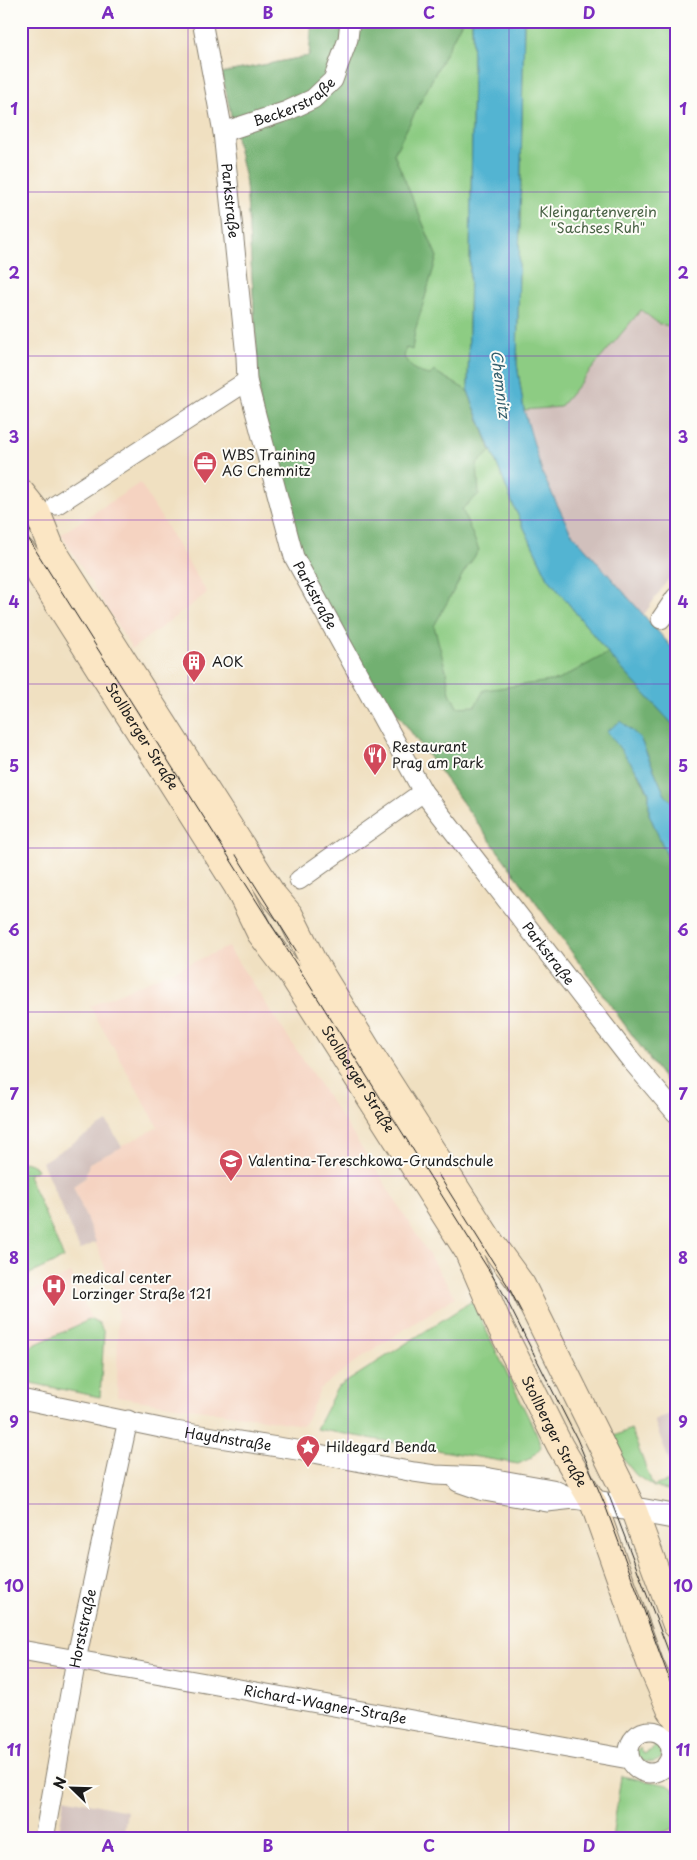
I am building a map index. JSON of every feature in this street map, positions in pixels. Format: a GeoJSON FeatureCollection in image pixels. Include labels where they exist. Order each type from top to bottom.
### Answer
{"type":"FeatureCollection","features":[{"type":"Feature","properties":{"kind":"main road","name":"Stollberger Straße"},"geometry":{"type":"LineString","coordinates":[[21,492],[37,512],[51,547],[268,886],[290,915],[313,961],[373,1058],[492,1244],[522,1285],[634,1511],[676,1625]]}},
{"type":"Feature","properties":{"kind":"main road","name":"Stollberger Straße"},"geometry":{"type":"LineString","coordinates":[[21,550],[33,564],[237,886],[260,933],[292,975],[467,1250],[498,1322],[560,1446],[650,1663],[670,1709],[676,1718]]}},
{"type":"Feature","properties":{"kind":"street","name":"Parkstraße"},"geometry":{"type":"LineString","coordinates":[[202,21],[223,132],[247,382],[294,558],[424,792],[630,1059],[676,1113]]}},
{"type":"Feature","properties":{"kind":"street","name":"Beckerstraße"},"geometry":{"type":"LineString","coordinates":[[223,132],[287,111],[313,99],[332,80],[348,39],[350,21]]}},
{"type":"Feature","properties":{"kind":"street"},"geometry":{"type":"LineString","coordinates":[[56,505],[247,382]]}},
{"type":"Feature","properties":{"kind":"street"},"geometry":{"type":"LineString","coordinates":[[661,619],[676,597]]}},
{"type":"Feature","properties":{"kind":"street"},"geometry":{"type":"LineString","coordinates":[[298,880],[424,792]]}},
{"type":"Feature","properties":{"kind":"street","name":"Haydnstraße"},"geometry":{"type":"LineString","coordinates":[[21,1399],[175,1431],[303,1450],[435,1475],[485,1477],[552,1489],[584,1501],[676,1517]]}},
{"type":"Feature","properties":{"kind":"street","name":"Horststraße"},"geometry":{"type":"LineString","coordinates":[[44,1839],[76,1660],[128,1420]]}},
{"type":"Feature","properties":{"kind":"street","name":"Richard-Wagner-Straße"},"geometry":{"type":"LineString","coordinates":[[21,1650],[630,1759]]}},
{"type":"Feature","properties":{"kind":"street","name":"Richard-Wagner-Straße"},"geometry":{"type":"LineString","coordinates":[[645,1732],[656,1732],[666,1739],[670,1747],[669,1774],[652,1774],[635,1768],[630,1759],[629,1748],[634,1739],[645,1732]]}},
{"type":"Feature","properties":{"kind":"shaded area"},"geometry":{"type":"Polygon","coordinates":[[[641,310],[659,324],[676,330],[676,568],[643,616],[570,531],[543,475],[524,410],[560,406],[641,310]]]}},
{"type":"Feature","properties":{"kind":"shaded area"},"geometry":{"type":"Polygon","coordinates":[[[140,483],[207,593],[132,649],[61,534],[140,483]]]}},
{"type":"Feature","properties":{"kind":"shaded area","name":"Valentina-Tereschkowa-Grundschule"},"geometry":{"type":"Polygon","coordinates":[[[228,947],[372,1163],[455,1297],[366,1354],[320,1389],[307,1420],[302,1425],[117,1397],[118,1300],[73,1186],[85,1178],[89,1163],[158,1127],[90,1006],[228,947]]]}},
{"type":"Feature","properties":{"kind":"shaded area"},"geometry":{"type":"Polygon","coordinates":[[[107,1122],[122,1147],[89,1163],[85,1178],[73,1186],[96,1242],[80,1250],[42,1162],[107,1122]]]}},
{"type":"Feature","properties":{"kind":"shaded area","name":"medical center Lorzinger Straße 121"},"geometry":{"type":"Polygon","coordinates":[[[71,1273],[91,1319],[21,1351],[21,1296],[71,1273]]]}},
{"type":"Feature","properties":{"kind":"shaded area"},"geometry":{"type":"Polygon","coordinates":[[[676,1412],[676,1480],[654,1420],[676,1412]]]}},
{"type":"Feature","properties":{"kind":"shaded area"},"geometry":{"type":"Polygon","coordinates":[[[64,1798],[127,1811],[123,1839],[58,1839],[64,1798]]]}},
{"type":"Feature","properties":{"kind":"green space"},"geometry":{"type":"Polygon","coordinates":[[[312,21],[472,21],[468,391],[514,507],[548,578],[611,657],[676,806],[665,795],[649,814],[676,876],[676,1095],[298,577],[264,464],[246,183],[222,73],[309,56],[312,21]]]}},
{"type":"Feature","properties":{"kind":"green space"},"geometry":{"type":"Polygon","coordinates":[[[312,21],[462,21],[394,154],[437,257],[415,331],[412,350],[406,348],[404,357],[412,367],[421,373],[430,375],[434,371],[468,391],[491,451],[477,464],[479,494],[462,509],[479,550],[464,572],[434,626],[450,693],[457,707],[475,706],[484,690],[558,680],[608,653],[676,728],[676,806],[665,795],[640,738],[631,762],[649,793],[649,814],[676,876],[676,1095],[298,577],[264,464],[246,183],[222,73],[309,56],[312,21]]]}},
{"type":"Feature","properties":{"kind":"green space","name":"Kleingartenverein \"Sachses Ruh\""},"geometry":{"type":"Polygon","coordinates":[[[524,21],[676,21],[676,330],[659,324],[641,310],[560,407],[524,410],[517,364],[524,21]]]}},
{"type":"Feature","properties":{"kind":"green space"},"geometry":{"type":"Polygon","coordinates":[[[24,1162],[37,1170],[28,1175],[64,1258],[21,1278],[21,1163],[24,1162]]]}},
{"type":"Feature","properties":{"kind":"green space"},"geometry":{"type":"Polygon","coordinates":[[[472,1301],[538,1437],[541,1447],[531,1458],[518,1464],[316,1429],[337,1388],[472,1301]]]}},
{"type":"Feature","properties":{"kind":"green space"},"geometry":{"type":"Polygon","coordinates":[[[91,1319],[99,1323],[104,1333],[100,1397],[21,1381],[21,1351],[91,1319]]]}},
{"type":"Feature","properties":{"kind":"green space"},"geometry":{"type":"Polygon","coordinates":[[[631,1429],[653,1486],[676,1479],[676,1492],[654,1487],[636,1475],[607,1439],[631,1429]]]}},
{"type":"Feature","properties":{"kind":"green space"},"geometry":{"type":"Polygon","coordinates":[[[651,1740],[659,1744],[663,1755],[658,1760],[652,1762],[638,1760],[635,1753],[640,1747],[644,1754],[655,1748],[651,1740]]]}},
{"type":"Feature","properties":{"kind":"green space"},"geometry":{"type":"Polygon","coordinates":[[[621,1776],[668,1785],[676,1791],[676,1827],[649,1839],[612,1839],[621,1776]]]}},
{"type":"Feature","properties":{"kind":"water","name":"Chemnitz"},"geometry":{"type":"Polygon","coordinates":[[[472,21],[524,21],[517,364],[524,410],[543,475],[570,531],[676,652],[676,728],[611,657],[548,578],[514,507],[468,391],[472,21]]]}},
{"type":"Feature","properties":{"kind":"water"},"geometry":{"type":"Polygon","coordinates":[[[621,721],[640,738],[665,795],[676,806],[676,876],[649,814],[649,793],[641,777],[607,731],[621,721]]]}},
{"type":"Feature","properties":{"kind":"tram line"},"geometry":{"type":"LineString","coordinates":[[21,516],[31,532]]}},
{"type":"Feature","properties":{"kind":"tram line"},"geometry":{"type":"LineString","coordinates":[[21,527],[502,1291],[577,1439],[605,1505],[676,1697]]}},
{"type":"Feature","properties":{"kind":"tram line"},"geometry":{"type":"LineString","coordinates":[[236,855],[297,952]]}},
{"type":"Feature","properties":{"kind":"tram line"},"geometry":{"type":"LineString","coordinates":[[438,1174],[508,1286],[522,1313]]}},
{"type":"Feature","properties":{"kind":"tram line"},"geometry":{"type":"LineString","coordinates":[[608,1493],[676,1671]]}},
{"type":"Feature","properties":{"kind":"place","name":"WBS Training AG Chemnitz"},"geometry":{"type":"Point","coordinates":[205,484]}},
{"type":"Feature","properties":{"kind":"place","name":"AOK"},"geometry":{"type":"Point","coordinates":[194,683]}},
{"type":"Feature","properties":{"kind":"place","name":"Restaurant Prag am Park"},"geometry":{"type":"Point","coordinates":[375,776]}},
{"type":"Feature","properties":{"kind":"place","name":"Valentina-Tereschkowa-Grundschule"},"geometry":{"type":"Point","coordinates":[231,1182]}},
{"type":"Feature","properties":{"kind":"place","name":"medical center Lorzinger Straße 121"},"geometry":{"type":"Point","coordinates":[54,1307]}},
{"type":"Feature","properties":{"kind":"place","name":"Hildegard Benda"},"geometry":{"type":"Point","coordinates":[308,1468]}}]}
